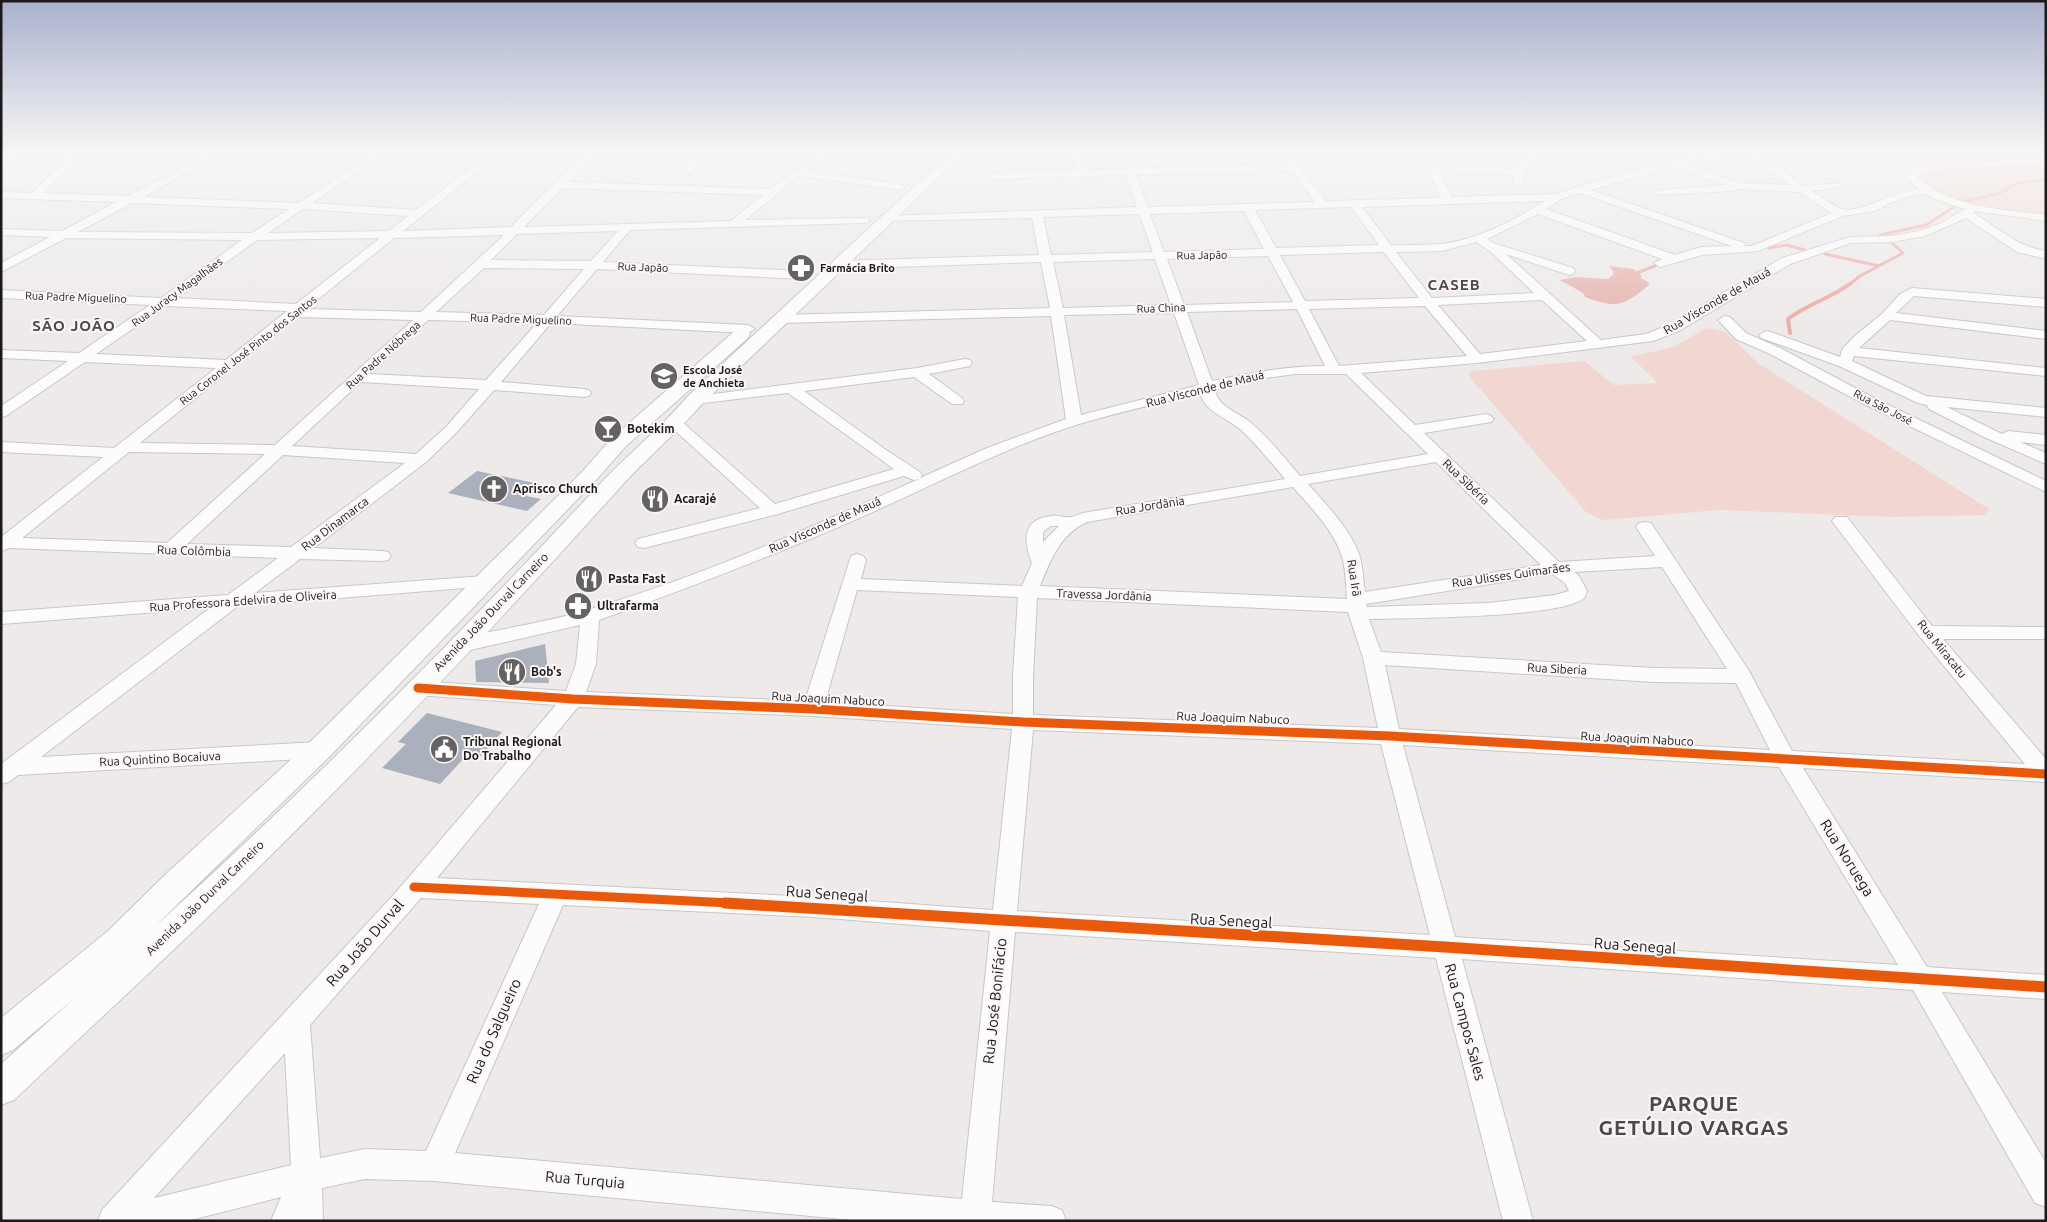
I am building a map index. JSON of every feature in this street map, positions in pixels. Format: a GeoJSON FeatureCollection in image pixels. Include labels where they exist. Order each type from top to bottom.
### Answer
{"type":"FeatureCollection","features":[{"type":"Feature","properties":{"kind":"main road","name":"Avenida João Durval Carneiro"},"geometry":{"type":"LineString","coordinates":[[1,1088],[204,901],[418,688],[540,562],[615,480],[675,423],[695,400],[836,265],[882,211]]}},
{"type":"Feature","properties":{"kind":"main road","name":"Avenida João Durval Carneiro"},"geometry":{"type":"LineString","coordinates":[[1,1039],[119,940],[319,750],[589,476],[619,442],[748,329],[805,275],[886,211]]}},
{"type":"Feature","properties":{"kind":"main road"},"geometry":{"type":"LineString","coordinates":[[619,442],[616,452],[622,455],[635,454],[648,447]]}},
{"type":"Feature","properties":{"kind":"main road"},"geometry":{"type":"LineString","coordinates":[[589,476],[599,473],[609,474],[615,480]]}},
{"type":"Feature","properties":{"kind":"street"},"geometry":{"type":"LineString","coordinates":[[1,268],[108,211]]}},
{"type":"Feature","properties":{"kind":"street"},"geometry":{"type":"LineString","coordinates":[[252,238],[295,211]]}},
{"type":"Feature","properties":{"kind":"street"},"geometry":{"type":"LineString","coordinates":[[386,211],[419,213]]}},
{"type":"Feature","properties":{"kind":"street","name":"Rua Coronel José Pinto dos Santos"},"geometry":{"type":"LineString","coordinates":[[3,545],[422,211]]}},
{"type":"Feature","properties":{"kind":"street","name":"Rua Padre Nóbrega"},"geometry":{"type":"LineString","coordinates":[[170,550],[481,264],[534,211]]}},
{"type":"Feature","properties":{"kind":"street"},"geometry":{"type":"LineString","coordinates":[[733,226],[751,211]]}},
{"type":"Feature","properties":{"kind":"street"},"geometry":{"type":"LineString","coordinates":[[1,232],[61,236],[252,238],[392,236],[1144,211]]}},
{"type":"Feature","properties":{"kind":"street","name":"Rua Irã"},"geometry":{"type":"LineString","coordinates":[[1145,211],[1177,308],[1207,387],[1208,396],[1229,418],[1244,425],[1328,517],[1347,545],[1352,559],[1358,606],[1373,658],[1390,736]]}},
{"type":"Feature","properties":{"kind":"street"},"geometry":{"type":"LineString","coordinates":[[1250,211],[1274,253],[1334,370]]}},
{"type":"Feature","properties":{"kind":"street"},"geometry":{"type":"LineString","coordinates":[[1359,211],[1428,302],[1477,359]]}},
{"type":"Feature","properties":{"kind":"street","name":"Rua Japão"},"geometry":{"type":"LineString","coordinates":[[836,265],[1388,250],[1452,246],[1482,241],[1536,211]]}},
{"type":"Feature","properties":{"kind":"street"},"geometry":{"type":"LineString","coordinates":[[1541,211],[1666,261],[1701,251],[1754,249],[1841,213],[1856,211]]}},
{"type":"Feature","properties":{"kind":"street"},"geometry":{"type":"LineString","coordinates":[[1643,211],[1786,261]]}},
{"type":"Feature","properties":{"kind":"street","name":"Rua Visconde de Mauá"},"geometry":{"type":"LineString","coordinates":[[457,646],[590,616],[692,581],[814,532],[924,481],[993,452],[1074,421],[1207,387],[1274,373],[1350,370],[1477,359],[1648,338],[1662,334],[1702,312],[1786,261],[1850,240],[1892,239],[1921,234],[1943,226],[1968,211]]}},
{"type":"Feature","properties":{"kind":"street"},"geometry":{"type":"LineString","coordinates":[[1971,211],[2010,245],[2031,254],[2046,265]]}},
{"type":"Feature","properties":{"kind":"street"},"geometry":{"type":"LineString","coordinates":[[1980,211],[2046,218]]}},
{"type":"Feature","properties":{"kind":"street"},"geometry":{"type":"LineString","coordinates":[[1037,215],[1057,311],[1074,421]]}},
{"type":"Feature","properties":{"kind":"street","name":"Rua Dinamarca"},"geometry":{"type":"LineString","coordinates":[[6,770],[235,601],[420,459],[452,429],[627,227]]}},
{"type":"Feature","properties":{"kind":"street","name":"Rua Juracy Magalhães"},"geometry":{"type":"LineString","coordinates":[[1,413],[84,358],[252,238]]}},
{"type":"Feature","properties":{"kind":"street"},"geometry":{"type":"LineString","coordinates":[[1776,240],[1815,252]]}},
{"type":"Feature","properties":{"kind":"street"},"geometry":{"type":"LineString","coordinates":[[1482,241],[1569,271]]}},
{"type":"Feature","properties":{"kind":"street"},"geometry":{"type":"LineString","coordinates":[[1482,241],[1599,345]]}},
{"type":"Feature","properties":{"kind":"street"},"geometry":{"type":"LineString","coordinates":[[2031,254],[2046,255]]}},
{"type":"Feature","properties":{"kind":"street"},"geometry":{"type":"LineString","coordinates":[[1512,266],[1524,262],[1541,262]]}},
{"type":"Feature","properties":{"kind":"street","name":"Rua Japão"},"geometry":{"type":"LineString","coordinates":[[481,264],[595,265],[805,275]]}},
{"type":"Feature","properties":{"kind":"street"},"geometry":{"type":"LineString","coordinates":[[1846,357],[1869,329],[1886,316],[1906,294],[1912,292],[2046,303]]}},
{"type":"Feature","properties":{"kind":"street","name":"Rua Padre Miguelino"},"geometry":{"type":"LineString","coordinates":[[4,296],[166,300],[424,317],[547,319],[748,329]]}},
{"type":"Feature","properties":{"kind":"street","name":"Rua China"},"geometry":{"type":"LineString","coordinates":[[779,319],[1428,302],[1543,296]]}},
{"type":"Feature","properties":{"kind":"street"},"geometry":{"type":"LineString","coordinates":[[1702,312],[1846,357],[1989,434],[2046,459]]}},
{"type":"Feature","properties":{"kind":"street"},"geometry":{"type":"LineString","coordinates":[[1886,316],[2046,335]]}},
{"type":"Feature","properties":{"kind":"street","name":"Rua São José"},"geometry":{"type":"LineString","coordinates":[[1724,320],[1737,330],[1741,336],[1775,351],[1870,401],[2046,487]]}},
{"type":"Feature","properties":{"kind":"street"},"geometry":{"type":"LineString","coordinates":[[1,354],[229,364]]}},
{"type":"Feature","properties":{"kind":"street"},"geometry":{"type":"LineString","coordinates":[[1846,357],[2046,372]]}},
{"type":"Feature","properties":{"kind":"street"},"geometry":{"type":"LineString","coordinates":[[695,400],[917,372],[965,363]]}},
{"type":"Feature","properties":{"kind":"street","name":"Rua Sibéria"},"geometry":{"type":"LineString","coordinates":[[1350,370],[1555,568],[1573,580],[1576,585],[1577,594]]}},
{"type":"Feature","properties":{"kind":"street"},"geometry":{"type":"LineString","coordinates":[[917,372],[957,401]]}},
{"type":"Feature","properties":{"kind":"street"},"geometry":{"type":"LineString","coordinates":[[358,378],[584,392]]}},
{"type":"Feature","properties":{"kind":"street"},"geometry":{"type":"LineString","coordinates":[[791,388],[880,454],[924,481]]}},
{"type":"Feature","properties":{"kind":"street"},"geometry":{"type":"LineString","coordinates":[[1923,400],[2046,413]]}},
{"type":"Feature","properties":{"kind":"street"},"geometry":{"type":"LineString","coordinates":[[1411,430],[1486,419]]}},
{"type":"Feature","properties":{"kind":"street"},"geometry":{"type":"LineString","coordinates":[[675,423],[772,510]]}},
{"type":"Feature","properties":{"kind":"street"},"geometry":{"type":"LineString","coordinates":[[1989,434],[2046,440]]}},
{"type":"Feature","properties":{"kind":"street"},"geometry":{"type":"LineString","coordinates":[[1,448],[278,450],[420,459]]}},
{"type":"Feature","properties":{"kind":"street","name":"Rua Jordânia"},"geometry":{"type":"LineString","coordinates":[[1023,722],[1023,676],[1028,592],[1040,562],[1054,539],[1071,524],[1083,518],[1100,514],[1298,483],[1440,457]]}},
{"type":"Feature","properties":{"kind":"street"},"geometry":{"type":"LineString","coordinates":[[644,543],[772,510],[907,470]]}},
{"type":"Feature","properties":{"kind":"street"},"geometry":{"type":"LineString","coordinates":[[861,485],[883,500]]}},
{"type":"Feature","properties":{"kind":"street","name":"Rua Miracatu"},"geometry":{"type":"LineString","coordinates":[[1841,521],[1927,632],[2046,774]]}},
{"type":"Feature","properties":{"kind":"street","name":"Rua Noruega"},"geometry":{"type":"LineString","coordinates":[[1645,527],[1742,676],[1785,758],[1921,980],[2046,1192]]}},
{"type":"Feature","properties":{"kind":"street","name":"Rua Colômbia"},"geometry":{"type":"LineString","coordinates":[[3,545],[382,556]]}},
{"type":"Feature","properties":{"kind":"street"},"geometry":{"type":"LineString","coordinates":[[813,709],[857,560]]}},
{"type":"Feature","properties":{"kind":"street","name":"Rua Ulisses Guimarães"},"geometry":{"type":"LineString","coordinates":[[1358,606],[1555,568],[1666,561]]}},
{"type":"Feature","properties":{"kind":"street","name":"Rua Professora Edelvira de Oliveira"},"geometry":{"type":"LineString","coordinates":[[1,618],[484,582]]}},
{"type":"Feature","properties":{"kind":"street","name":"Travessa Jordânia"},"geometry":{"type":"LineString","coordinates":[[851,584],[1358,606]]}},
{"type":"Feature","properties":{"kind":"street"},"geometry":{"type":"LineString","coordinates":[[1358,606],[1492,609],[1557,601],[1577,594]]}},
{"type":"Feature","properties":{"kind":"street","name":"Rua João Durval"},"geometry":{"type":"LineString","coordinates":[[113,1221],[296,1022],[414,887],[573,699],[586,664],[590,616]]}},
{"type":"Feature","properties":{"kind":"street"},"geometry":{"type":"LineString","coordinates":[[1927,632],[2046,633]]}},
{"type":"Feature","properties":{"kind":"street","name":"Rua Siberia"},"geometry":{"type":"LineString","coordinates":[[1373,658],[1654,675],[1742,676]]}},
{"type":"Feature","properties":{"kind":"street","name":"Rua Joaquim Nabuco"},"geometry":{"type":"LineString","coordinates":[[418,688],[573,699],[813,709],[1023,722],[1390,736],[2046,774]]}},
{"type":"Feature","properties":{"kind":"street","name":"Rua José Bonifácio"},"geometry":{"type":"LineString","coordinates":[[975,1219],[1023,722]]}},
{"type":"Feature","properties":{"kind":"street","name":"Rua Campos Sales"},"geometry":{"type":"LineString","coordinates":[[1390,736],[1518,1221]]}},
{"type":"Feature","properties":{"kind":"street","name":"Rua Quintino Bocaiuva"},"geometry":{"type":"LineString","coordinates":[[6,770],[319,750]]}},
{"type":"Feature","properties":{"kind":"street","name":"Rua Senegal"},"geometry":{"type":"LineString","coordinates":[[414,887],[814,907],[1003,921],[1445,947],[2046,987]]}},
{"type":"Feature","properties":{"kind":"street","name":"Rua do Salgueiro"},"geometry":{"type":"LineString","coordinates":[[434,1166],[555,895]]}},
{"type":"Feature","properties":{"kind":"street"},"geometry":{"type":"LineString","coordinates":[[296,1022],[307,1176],[308,1221]]}},
{"type":"Feature","properties":{"kind":"street","name":"Rua Turquia"},"geometry":{"type":"LineString","coordinates":[[124,1221],[307,1176],[365,1164],[434,1166],[975,1219],[1051,1221]]}},
{"type":"Feature","properties":{"kind":"street"},"geometry":{"type":"LineString","coordinates":[[286,1221],[307,1176]]}},
{"type":"Feature","properties":{"kind":"shaded area"},"geometry":{"type":"Polygon","coordinates":[[[2023,211],[2046,211],[2046,214],[2023,211]]]}},
{"type":"Feature","properties":{"kind":"shaded area"},"geometry":{"type":"Polygon","coordinates":[[[1609,266],[1633,269],[1649,285],[1626,301],[1613,304],[1585,297],[1583,293],[1560,280],[1575,277],[1608,279],[1613,275],[1613,271],[1609,266]]]}},
{"type":"Feature","properties":{"kind":"shaded area"},"geometry":{"type":"Polygon","coordinates":[[[1707,328],[1726,332],[1759,364],[1989,509],[1986,515],[1891,517],[1720,510],[1603,520],[1586,512],[1468,375],[1473,371],[1584,361],[1614,385],[1658,383],[1631,357],[1673,347],[1707,328]]]}},
{"type":"Feature","properties":{"kind":"building","name":"Aprisco Church"},"geometry":{"type":"Polygon","coordinates":[[[477,471],[540,484],[526,496],[541,499],[527,511],[448,493],[477,471]]]}},
{"type":"Feature","properties":{"kind":"building","name":"Bob's"},"geometry":{"type":"Polygon","coordinates":[[[545,644],[549,683],[476,682],[475,661],[545,644]]]}},
{"type":"Feature","properties":{"kind":"building","name":"Tribunal Regional Do Trabalho"},"geometry":{"type":"Polygon","coordinates":[[[427,713],[502,732],[480,757],[468,754],[440,784],[382,768],[406,744],[398,742],[427,713]]]}},
{"type":"Feature","properties":{"kind":"waterway"},"geometry":{"type":"LineString","coordinates":[[1880,235],[1926,225],[1948,211]]}},
{"type":"Feature","properties":{"kind":"waterway"},"geometry":{"type":"LineString","coordinates":[[1879,266],[1903,253],[1892,243]]}},
{"type":"Feature","properties":{"kind":"waterway"},"geometry":{"type":"LineString","coordinates":[[1769,248],[1786,245],[1805,250]]}},
{"type":"Feature","properties":{"kind":"waterway"},"geometry":{"type":"LineString","coordinates":[[1825,254],[1879,266]]}},
{"type":"Feature","properties":{"kind":"waterway"},"geometry":{"type":"LineString","coordinates":[[1624,278],[1662,263]]}},
{"type":"Feature","properties":{"kind":"waterway"},"geometry":{"type":"LineString","coordinates":[[1850,284],[1879,266]]}},
{"type":"Feature","properties":{"kind":"waterway"},"geometry":{"type":"LineString","coordinates":[[1790,333],[1788,319],[1851,283]]}},
{"type":"Feature","properties":{"kind":"cycle path"},"geometry":{"type":"LineString","coordinates":[[418,688],[573,699],[813,709],[1023,722],[1390,736],[2046,774]]}},
{"type":"Feature","properties":{"kind":"cycle path"},"geometry":{"type":"LineString","coordinates":[[414,887],[814,907],[1003,921],[1445,947],[2046,987]]}},
{"type":"Feature","properties":{"kind":"place","name":"Farmácia Brito"},"geometry":{"type":"Point","coordinates":[801,268]}},
{"type":"Feature","properties":{"kind":"place","name":"Escola José de Anchieta"},"geometry":{"type":"Point","coordinates":[664,376]}},
{"type":"Feature","properties":{"kind":"place","name":"Botekim"},"geometry":{"type":"Point","coordinates":[608,429]}},
{"type":"Feature","properties":{"kind":"place","name":"Aprisco Church"},"geometry":{"type":"Point","coordinates":[494,489]}},
{"type":"Feature","properties":{"kind":"place","name":"Acarajé"},"geometry":{"type":"Point","coordinates":[655,499]}},
{"type":"Feature","properties":{"kind":"place","name":"Pasta Fast"},"geometry":{"type":"Point","coordinates":[589,579]}},
{"type":"Feature","properties":{"kind":"place","name":"Ultrafarma"},"geometry":{"type":"Point","coordinates":[578,606]}},
{"type":"Feature","properties":{"kind":"place","name":"Bob's"},"geometry":{"type":"Point","coordinates":[512,672]}},
{"type":"Feature","properties":{"kind":"place","name":"Tribunal Regional Do Trabalho"},"geometry":{"type":"Point","coordinates":[444,749]}},
{"type":"Feature","properties":{"kind":"district","name":"CASEB"},"geometry":{"type":"Point","coordinates":[1454,285]}},
{"type":"Feature","properties":{"kind":"district","name":"SÃO JOÃO"},"geometry":{"type":"Point","coordinates":[74,326]}},
{"type":"Feature","properties":{"kind":"district","name":"PARQUE GETÚLIO VARGAS"},"geometry":{"type":"Point","coordinates":[1694,1116]}}]}
